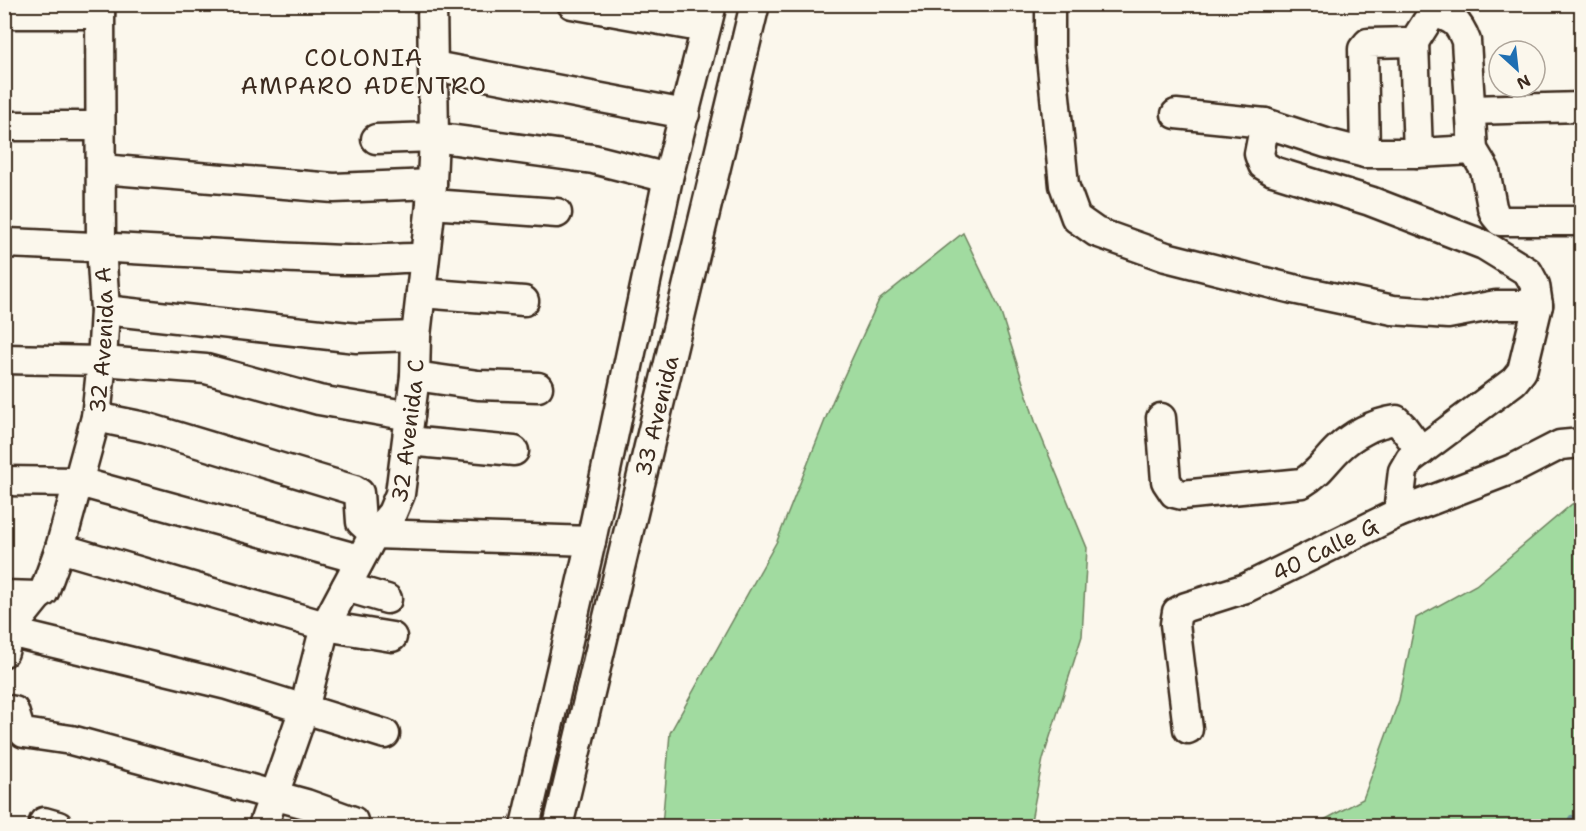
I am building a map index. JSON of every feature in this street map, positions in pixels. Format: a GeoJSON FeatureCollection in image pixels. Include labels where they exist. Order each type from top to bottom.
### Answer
{"type":"FeatureCollection","features":[{"type":"Feature","properties":{"kind":"street","name":"32 Avenida C"},"geometry":{"type":"LineString","coordinates":[[263,826],[304,710],[325,626],[359,559],[374,534],[392,513],[400,494],[415,376],[416,336],[431,194],[434,137],[432,4]]}},
{"type":"Feature","properties":{"kind":"street"},"geometry":{"type":"LineString","coordinates":[[572,4],[709,16]]}},
{"type":"Feature","properties":{"kind":"street","name":"33 Avenida"},"geometry":{"type":"LineString","coordinates":[[558,826],[755,4]]}},
{"type":"Feature","properties":{"kind":"street"},"geometry":{"type":"LineString","coordinates":[[1050,4],[1050,47],[1064,185],[1076,218],[1096,232],[1166,257],[1293,289],[1393,310],[1448,314],[1496,304],[1538,305]]}},
{"type":"Feature","properties":{"kind":"street"},"geometry":{"type":"LineString","coordinates":[[1418,153],[1414,42],[1433,8],[1460,27],[1466,41],[1473,150],[1485,170],[1495,215],[1500,221],[1581,220]]}},
{"type":"Feature","properties":{"kind":"street"},"geometry":{"type":"LineString","coordinates":[[4,14],[100,9]]}},
{"type":"Feature","properties":{"kind":"street","name":"32 Avenida A"},"geometry":{"type":"LineString","coordinates":[[7,642],[38,596],[44,592],[60,548],[96,417],[105,310],[101,246],[100,9]]}},
{"type":"Feature","properties":{"kind":"street","name":"33 Avenida"},"geometry":{"type":"LineString","coordinates":[[525,826],[591,541],[668,178],[709,16]]}},
{"type":"Feature","properties":{"kind":"street"},"geometry":{"type":"LineString","coordinates":[[1365,153],[1363,49],[1368,43],[1414,42]]}},
{"type":"Feature","properties":{"kind":"street"},"geometry":{"type":"LineString","coordinates":[[434,66],[685,114]]}},
{"type":"Feature","properties":{"kind":"street"},"geometry":{"type":"LineString","coordinates":[[1472,110],[1581,107]]}},
{"type":"Feature","properties":{"kind":"street"},"geometry":{"type":"LineString","coordinates":[[1176,114],[1265,123],[1365,153],[1473,150]]}},
{"type":"Feature","properties":{"kind":"street"},"geometry":{"type":"LineString","coordinates":[[1265,123],[1259,154],[1263,165],[1273,171],[1371,201],[1484,245],[1528,272],[1535,285],[1538,305],[1522,371],[1514,381],[1410,459],[1403,471],[1398,513]]}},
{"type":"Feature","properties":{"kind":"street"},"geometry":{"type":"LineString","coordinates":[[4,126],[100,126]]}},
{"type":"Feature","properties":{"kind":"street"},"geometry":{"type":"LineString","coordinates":[[376,139],[434,137],[593,159],[668,178]]}},
{"type":"Feature","properties":{"kind":"street"},"geometry":{"type":"LineString","coordinates":[[101,169],[431,194],[557,213]]}},
{"type":"Feature","properties":{"kind":"street"},"geometry":{"type":"LineString","coordinates":[[4,243],[349,260],[424,258]]}},
{"type":"Feature","properties":{"kind":"street"},"geometry":{"type":"LineString","coordinates":[[421,293],[524,301]]}},
{"type":"Feature","properties":{"kind":"street"},"geometry":{"type":"LineString","coordinates":[[105,310],[357,338],[416,336]]}},
{"type":"Feature","properties":{"kind":"street"},"geometry":{"type":"LineString","coordinates":[[4,359],[102,361],[206,369],[319,400],[409,429],[514,451]]}},
{"type":"Feature","properties":{"kind":"street"},"geometry":{"type":"LineString","coordinates":[[415,376],[478,385],[538,387]]}},
{"type":"Feature","properties":{"kind":"street"},"geometry":{"type":"LineString","coordinates":[[96,417],[145,427],[354,490],[359,493],[361,522],[374,534],[591,541]]}},
{"type":"Feature","properties":{"kind":"street"},"geometry":{"type":"LineString","coordinates":[[1161,418],[1166,481],[1174,493],[1182,495],[1302,483],[1315,475],[1337,450],[1357,435],[1384,422],[1395,420],[1403,427],[1420,451]]}},
{"type":"Feature","properties":{"kind":"street","name":"40 Calle G"},"geometry":{"type":"LineString","coordinates":[[1188,729],[1175,624],[1177,612],[1185,607],[1246,588],[1398,513],[1515,468],[1560,445],[1581,443]]}},
{"type":"Feature","properties":{"kind":"street"},"geometry":{"type":"LineString","coordinates":[[4,481],[79,482],[359,559]]}},
{"type":"Feature","properties":{"kind":"street"},"geometry":{"type":"LineString","coordinates":[[60,548],[325,626],[392,636]]}},
{"type":"Feature","properties":{"kind":"street"},"geometry":{"type":"LineString","coordinates":[[346,588],[387,599]]}},
{"type":"Feature","properties":{"kind":"street"},"geometry":{"type":"LineString","coordinates":[[4,595],[38,596]]}},
{"type":"Feature","properties":{"kind":"street"},"geometry":{"type":"LineString","coordinates":[[7,642],[227,685],[385,734]]}},
{"type":"Feature","properties":{"kind":"street"},"geometry":{"type":"LineString","coordinates":[[4,709],[14,711],[19,727],[24,733],[71,740],[274,796],[353,821]]}},
{"type":"Feature","properties":{"kind":"green space"},"geometry":{"type":"Polygon","coordinates":[[[963,233],[1000,310],[1036,424],[1087,548],[1082,636],[1043,759],[1030,826],[662,826],[670,733],[777,541],[833,400],[879,300],[963,233]]]}},
{"type":"Feature","properties":{"kind":"green space"},"geometry":{"type":"Polygon","coordinates":[[[1581,503],[1581,826],[1313,826],[1363,799],[1399,700],[1416,618],[1476,585],[1572,504],[1581,503]]]}},
{"type":"Feature","properties":{"kind":"waterway"},"geometry":{"type":"LineString","coordinates":[[1569,826],[1572,819]]}},
{"type":"Feature","properties":{"kind":"district","name":"COLONIA AMPARO ADENTRO"},"geometry":{"type":"Point","coordinates":[364,72]}}]}
